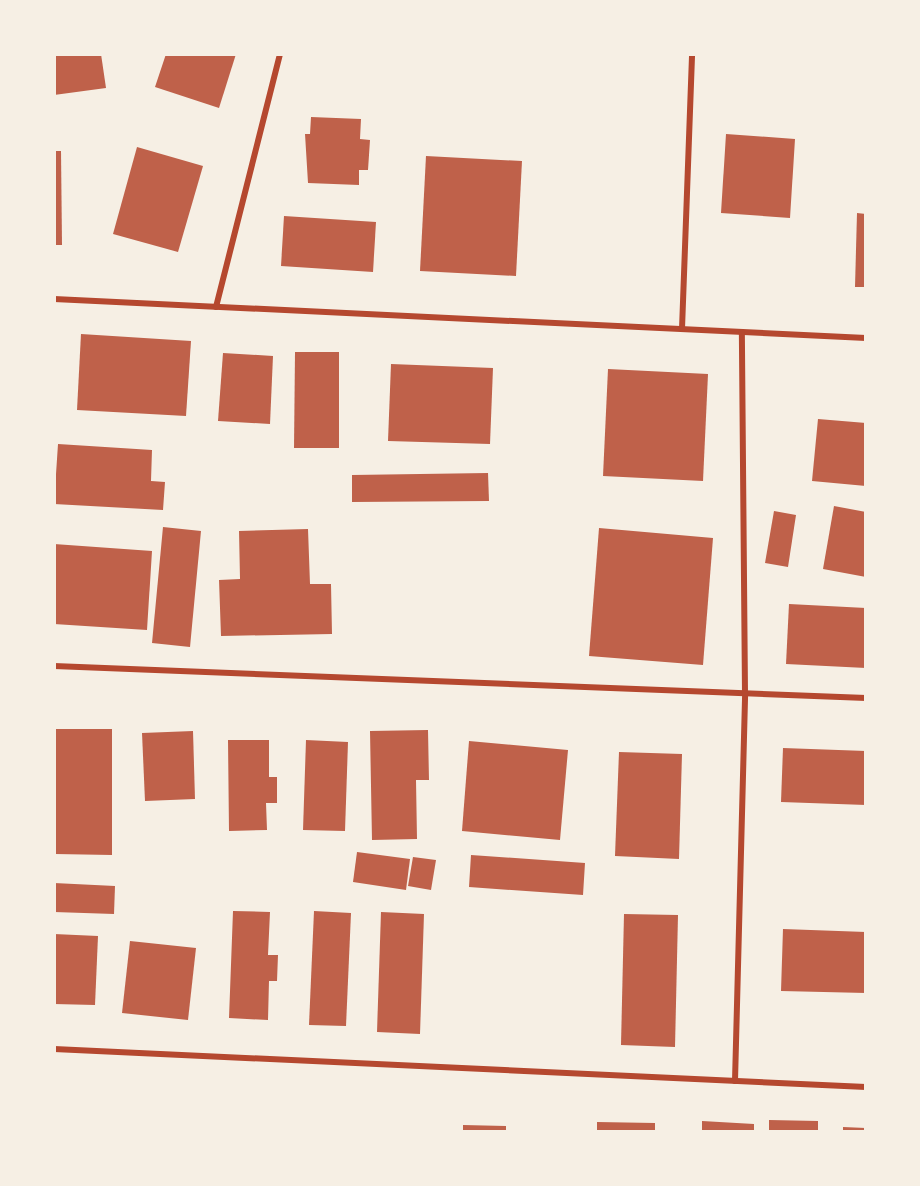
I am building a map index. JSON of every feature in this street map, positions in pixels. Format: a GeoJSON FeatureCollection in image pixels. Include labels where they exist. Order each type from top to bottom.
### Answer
{"type":"FeatureCollection","features":[{"type":"Feature","properties":{"kind":"street"},"geometry":{"type":"LineString","coordinates":[[216,307],[280,54]]}},
{"type":"Feature","properties":{"kind":"street"},"geometry":{"type":"LineString","coordinates":[[682,329],[692,54]]}},
{"type":"Feature","properties":{"kind":"street"},"geometry":{"type":"LineString","coordinates":[[54,299],[866,339]]}},
{"type":"Feature","properties":{"kind":"street"},"geometry":{"type":"LineString","coordinates":[[735,1081],[745,693],[742,332]]}},
{"type":"Feature","properties":{"kind":"street"},"geometry":{"type":"LineString","coordinates":[[54,666],[866,698]]}},
{"type":"Feature","properties":{"kind":"street"},"geometry":{"type":"LineString","coordinates":[[54,1049],[866,1087]]}},
{"type":"Feature","properties":{"kind":"building"},"geometry":{"type":"Polygon","coordinates":[[[54,54],[101,54],[106,88],[54,95],[54,54]]]}},
{"type":"Feature","properties":{"kind":"building"},"geometry":{"type":"Polygon","coordinates":[[[166,54],[236,54],[219,108],[155,87],[166,54]]]}},
{"type":"Feature","properties":{"kind":"building"},"geometry":{"type":"Polygon","coordinates":[[[311,117],[361,119],[360,139],[370,140],[368,170],[359,170],[359,185],[308,183],[305,134],[310,134],[311,117]]]}},
{"type":"Feature","properties":{"kind":"building"},"geometry":{"type":"Polygon","coordinates":[[[726,134],[795,139],[790,218],[721,213],[726,134]]]}},
{"type":"Feature","properties":{"kind":"building"},"geometry":{"type":"Polygon","coordinates":[[[137,147],[203,166],[178,252],[113,234],[137,147]]]}},
{"type":"Feature","properties":{"kind":"building"},"geometry":{"type":"Polygon","coordinates":[[[54,151],[61,151],[62,245],[54,245],[54,151]]]}},
{"type":"Feature","properties":{"kind":"building"},"geometry":{"type":"Polygon","coordinates":[[[426,156],[522,161],[516,276],[420,271],[426,156]]]}},
{"type":"Feature","properties":{"kind":"building"},"geometry":{"type":"Polygon","coordinates":[[[857,213],[866,214],[866,287],[855,287],[857,213]]]}},
{"type":"Feature","properties":{"kind":"building"},"geometry":{"type":"Polygon","coordinates":[[[284,216],[376,222],[373,272],[281,266],[284,216]]]}},
{"type":"Feature","properties":{"kind":"building"},"geometry":{"type":"Polygon","coordinates":[[[81,334],[191,341],[186,416],[77,410],[81,334]]]}},
{"type":"Feature","properties":{"kind":"building"},"geometry":{"type":"Polygon","coordinates":[[[295,352],[339,352],[339,448],[294,448],[295,352]]]}},
{"type":"Feature","properties":{"kind":"building"},"geometry":{"type":"Polygon","coordinates":[[[223,353],[273,356],[270,424],[218,421],[223,353]]]}},
{"type":"Feature","properties":{"kind":"building"},"geometry":{"type":"Polygon","coordinates":[[[391,364],[493,368],[490,444],[388,441],[391,364]]]}},
{"type":"Feature","properties":{"kind":"building"},"geometry":{"type":"Polygon","coordinates":[[[608,369],[708,374],[703,481],[603,476],[608,369]]]}},
{"type":"Feature","properties":{"kind":"building"},"geometry":{"type":"Polygon","coordinates":[[[818,419],[866,423],[866,486],[812,481],[818,419]]]}},
{"type":"Feature","properties":{"kind":"building"},"geometry":{"type":"Polygon","coordinates":[[[58,444],[152,450],[151,481],[165,482],[163,510],[54,504],[58,444]]]}},
{"type":"Feature","properties":{"kind":"building"},"geometry":{"type":"Polygon","coordinates":[[[488,473],[489,501],[352,502],[352,475],[488,473]]]}},
{"type":"Feature","properties":{"kind":"building"},"geometry":{"type":"Polygon","coordinates":[[[834,506],[866,512],[866,577],[823,569],[834,506]]]}},
{"type":"Feature","properties":{"kind":"building"},"geometry":{"type":"Polygon","coordinates":[[[774,511],[796,515],[788,567],[765,563],[774,511]]]}},
{"type":"Feature","properties":{"kind":"building"},"geometry":{"type":"Polygon","coordinates":[[[163,527],[201,531],[190,647],[152,643],[163,527]]]}},
{"type":"Feature","properties":{"kind":"building"},"geometry":{"type":"Polygon","coordinates":[[[599,528],[713,538],[703,665],[589,656],[599,528]]]}},
{"type":"Feature","properties":{"kind":"building"},"geometry":{"type":"Polygon","coordinates":[[[308,529],[310,584],[331,584],[332,634],[221,636],[219,580],[240,579],[239,531],[308,529]]]}},
{"type":"Feature","properties":{"kind":"building"},"geometry":{"type":"Polygon","coordinates":[[[54,544],[152,551],[147,630],[54,624],[54,544]]]}},
{"type":"Feature","properties":{"kind":"building"},"geometry":{"type":"Polygon","coordinates":[[[789,604],[866,608],[866,668],[786,664],[789,604]]]}},
{"type":"Feature","properties":{"kind":"building"},"geometry":{"type":"Polygon","coordinates":[[[55,729],[112,729],[112,855],[55,854],[55,729]]]}},
{"type":"Feature","properties":{"kind":"building"},"geometry":{"type":"Polygon","coordinates":[[[428,730],[429,780],[416,780],[417,839],[372,840],[370,731],[428,730]]]}},
{"type":"Feature","properties":{"kind":"building"},"geometry":{"type":"Polygon","coordinates":[[[193,731],[195,799],[145,801],[142,733],[193,731]]]}},
{"type":"Feature","properties":{"kind":"building"},"geometry":{"type":"Polygon","coordinates":[[[228,740],[269,740],[269,777],[277,777],[277,803],[266,803],[267,830],[229,831],[228,740]]]}},
{"type":"Feature","properties":{"kind":"building"},"geometry":{"type":"Polygon","coordinates":[[[306,740],[348,742],[345,831],[303,830],[306,740]]]}},
{"type":"Feature","properties":{"kind":"building"},"geometry":{"type":"Polygon","coordinates":[[[469,741],[568,750],[560,840],[462,831],[469,741]]]}},
{"type":"Feature","properties":{"kind":"building"},"geometry":{"type":"Polygon","coordinates":[[[783,748],[866,751],[866,805],[781,802],[783,748]]]}},
{"type":"Feature","properties":{"kind":"building"},"geometry":{"type":"Polygon","coordinates":[[[619,752],[682,754],[679,859],[615,856],[619,752]]]}},
{"type":"Feature","properties":{"kind":"building"},"geometry":{"type":"Polygon","coordinates":[[[357,852],[410,859],[406,890],[353,882],[357,852]]]}},
{"type":"Feature","properties":{"kind":"building"},"geometry":{"type":"Polygon","coordinates":[[[471,855],[585,863],[583,895],[469,887],[471,855]]]}},
{"type":"Feature","properties":{"kind":"building"},"geometry":{"type":"Polygon","coordinates":[[[413,857],[436,860],[431,890],[408,886],[413,857]]]}},
{"type":"Feature","properties":{"kind":"building"},"geometry":{"type":"Polygon","coordinates":[[[54,883],[115,886],[114,914],[54,912],[54,883]]]}},
{"type":"Feature","properties":{"kind":"building"},"geometry":{"type":"Polygon","coordinates":[[[233,911],[270,912],[268,955],[278,955],[277,981],[269,981],[268,1020],[229,1018],[233,911]]]}},
{"type":"Feature","properties":{"kind":"building"},"geometry":{"type":"Polygon","coordinates":[[[314,911],[351,913],[346,1026],[309,1025],[314,911]]]}},
{"type":"Feature","properties":{"kind":"building"},"geometry":{"type":"Polygon","coordinates":[[[381,912],[424,914],[420,1034],[377,1032],[381,912]]]}},
{"type":"Feature","properties":{"kind":"building"},"geometry":{"type":"Polygon","coordinates":[[[624,914],[678,915],[675,1047],[621,1045],[624,914]]]}},
{"type":"Feature","properties":{"kind":"building"},"geometry":{"type":"Polygon","coordinates":[[[783,929],[866,932],[866,993],[781,991],[783,929]]]}},
{"type":"Feature","properties":{"kind":"building"},"geometry":{"type":"Polygon","coordinates":[[[54,934],[98,936],[95,1005],[54,1004],[54,934]]]}},
{"type":"Feature","properties":{"kind":"building"},"geometry":{"type":"Polygon","coordinates":[[[130,941],[196,948],[188,1020],[122,1013],[130,941]]]}},
{"type":"Feature","properties":{"kind":"building"},"geometry":{"type":"Polygon","coordinates":[[[769,1120],[818,1121],[818,1132],[769,1132],[769,1120]]]}},
{"type":"Feature","properties":{"kind":"building"},"geometry":{"type":"Polygon","coordinates":[[[702,1121],[754,1124],[754,1132],[702,1132],[702,1121]]]}},
{"type":"Feature","properties":{"kind":"building"},"geometry":{"type":"Polygon","coordinates":[[[597,1122],[655,1123],[655,1132],[597,1132],[597,1122]]]}},
{"type":"Feature","properties":{"kind":"building"},"geometry":{"type":"Polygon","coordinates":[[[463,1125],[506,1126],[506,1132],[463,1132],[463,1125]]]}},
{"type":"Feature","properties":{"kind":"building"},"geometry":{"type":"Polygon","coordinates":[[[843,1127],[866,1128],[866,1132],[843,1132],[843,1127]]]}}]}
